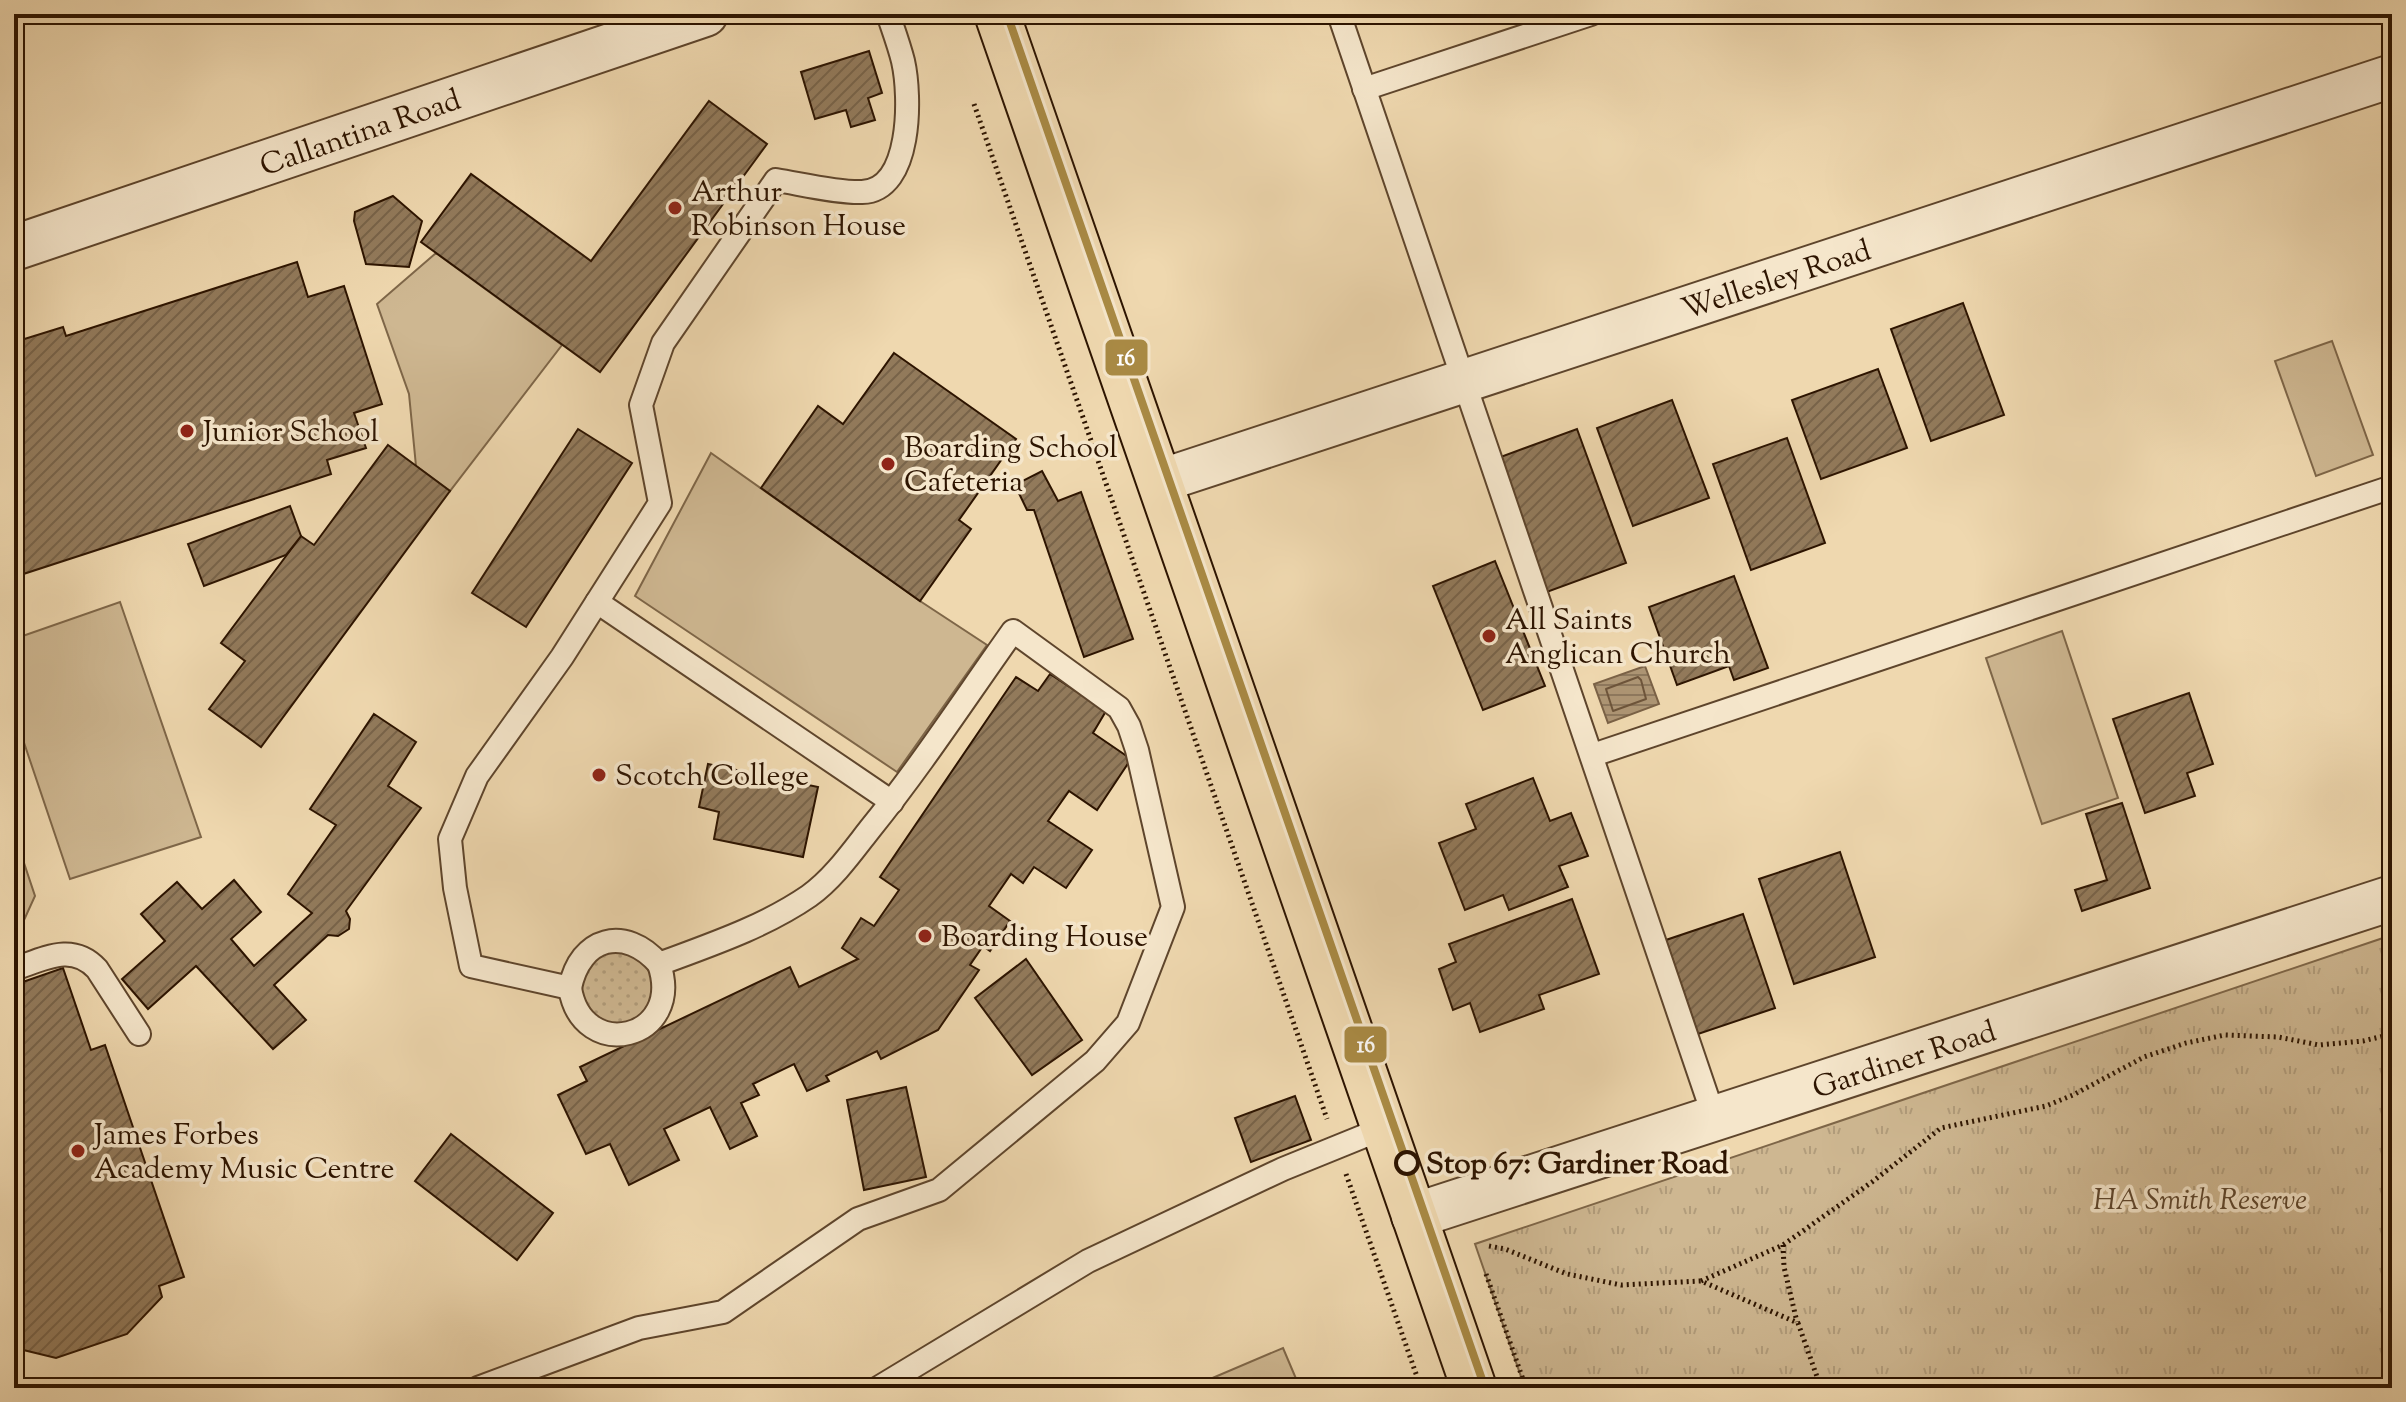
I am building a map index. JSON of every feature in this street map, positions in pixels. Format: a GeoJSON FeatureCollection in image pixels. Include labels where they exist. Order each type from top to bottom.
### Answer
{"type":"FeatureCollection","features":[{"type":"Feature","properties":{"kind":"main road"},"geometry":{"type":"LineString","coordinates":[[997,14],[1474,1388]]}},
{"type":"Feature","properties":{"kind":"street","name":"Callantina Road"},"geometry":{"type":"LineString","coordinates":[[14,248],[705,14]]}},
{"type":"Feature","properties":{"kind":"street","name":"Wellesley Road"},"geometry":{"type":"LineString","coordinates":[[1160,481],[2392,76]]}},
{"type":"Feature","properties":{"kind":"street","name":"Gardiner Road"},"geometry":{"type":"LineString","coordinates":[[1414,1216],[2392,898]]}},
{"type":"Feature","properties":{"kind":"lane"},"geometry":{"type":"LineString","coordinates":[[570,988],[471,966],[455,888],[450,839],[477,776],[562,657],[660,503],[641,405],[663,343],[776,180],[863,193],[887,183],[897,170],[906,126],[907,83],[888,14]]}},
{"type":"Feature","properties":{"kind":"lane"},"geometry":{"type":"LineString","coordinates":[[1339,14],[1715,1120]]}},
{"type":"Feature","properties":{"kind":"lane"},"geometry":{"type":"LineString","coordinates":[[1364,89],[1591,14]]}},
{"type":"Feature","properties":{"kind":"lane"},"geometry":{"type":"LineString","coordinates":[[1593,755],[2392,487]]}},
{"type":"Feature","properties":{"kind":"lane"},"geometry":{"type":"LineString","coordinates":[[597,602],[892,802]]}},
{"type":"Feature","properties":{"kind":"lane"},"geometry":{"type":"LineString","coordinates":[[478,1388],[639,1328],[723,1312],[858,1219],[939,1190],[1095,1061],[1128,1023],[1173,907],[1129,726],[1119,708],[1013,631],[892,802],[842,864],[811,895],[761,923],[659,964]]}},
{"type":"Feature","properties":{"kind":"lane"},"geometry":{"type":"LineString","coordinates":[[621,941],[650,953],[659,964],[665,992],[661,1007],[639,1030],[622,1034],[604,1033],[578,1016],[570,988],[579,959],[592,947],[621,941]]}},
{"type":"Feature","properties":{"kind":"lane"},"geometry":{"type":"LineString","coordinates":[[14,969],[59,953],[75,953],[89,960],[139,1034]]}},
{"type":"Feature","properties":{"kind":"lane"},"geometry":{"type":"LineString","coordinates":[[878,1388],[1088,1261],[1336,1145],[1384,1128]]}},
{"type":"Feature","properties":{"kind":"path"},"geometry":{"type":"LineString","coordinates":[[974,104],[1421,1388]]}},
{"type":"Feature","properties":{"kind":"path"},"geometry":{"type":"LineString","coordinates":[[1489,1246],[1505,1249],[1567,1274],[1621,1285],[1701,1281],[1783,1245],[1941,1128],[2046,1106],[2144,1057],[2186,1043],[2225,1035],[2278,1037],[2319,1045],[2363,1041],[2392,1034]]}},
{"type":"Feature","properties":{"kind":"path"},"geometry":{"type":"LineString","coordinates":[[1783,1245],[1784,1267],[1798,1323],[1821,1388]]}},
{"type":"Feature","properties":{"kind":"path"},"geometry":{"type":"LineString","coordinates":[[1486,1274],[1526,1388]]}},
{"type":"Feature","properties":{"kind":"path"},"geometry":{"type":"LineString","coordinates":[[1701,1281],[1798,1323]]}},
{"type":"Feature","properties":{"kind":"green space"},"geometry":{"type":"Polygon","coordinates":[[[436,253],[562,345],[450,491],[416,466],[409,394],[377,304],[436,253]]]}},
{"type":"Feature","properties":{"kind":"green space"},"geometry":{"type":"Polygon","coordinates":[[[2332,341],[2373,455],[2316,476],[2275,361],[2332,341]]]}},
{"type":"Feature","properties":{"kind":"green space"},"geometry":{"type":"Polygon","coordinates":[[[711,453],[987,645],[897,772],[635,596],[711,453]]]}},
{"type":"Feature","properties":{"kind":"green space"},"geometry":{"type":"Polygon","coordinates":[[[120,602],[201,837],[70,879],[14,713],[14,639],[120,602]]]}},
{"type":"Feature","properties":{"kind":"green space"},"geometry":{"type":"Polygon","coordinates":[[[2062,631],[2118,798],[2042,824],[1986,658],[2062,631]]]}},
{"type":"Feature","properties":{"kind":"green space"},"geometry":{"type":"Polygon","coordinates":[[[14,833],[35,896],[19,931],[14,932],[14,833]]]}},
{"type":"Feature","properties":{"kind":"green space","name":"HA Smith Reserve"},"geometry":{"type":"Polygon","coordinates":[[[2392,935],[2392,1388],[1525,1388],[1475,1244],[2392,935]]]}},
{"type":"Feature","properties":{"kind":"green space"},"geometry":{"type":"Polygon","coordinates":[[[624,952],[643,962],[651,974],[651,1002],[643,1014],[631,1022],[610,1024],[591,1014],[583,1002],[581,981],[591,962],[603,954],[624,952]]]}},
{"type":"Feature","properties":{"kind":"green space"},"geometry":{"type":"Polygon","coordinates":[[[1283,1348],[1300,1388],[1189,1388],[1283,1348]]]}},
{"type":"Feature","properties":{"kind":"water"},"geometry":{"type":"Polygon","coordinates":[[[1645,666],[1659,704],[1608,723],[1594,684],[1645,666]]]}},
{"type":"Feature","properties":{"kind":"building"},"geometry":{"type":"Polygon","coordinates":[[[869,51],[882,93],[868,98],[875,120],[851,127],[846,110],[815,119],[801,72],[869,51]]]}},
{"type":"Feature","properties":{"kind":"building","name":"Arthur Robinson House"},"geometry":{"type":"Polygon","coordinates":[[[709,101],[767,144],[600,372],[421,242],[471,174],[591,261],[709,101]]]}},
{"type":"Feature","properties":{"kind":"building"},"geometry":{"type":"Polygon","coordinates":[[[393,196],[422,221],[409,267],[366,264],[354,221],[355,212],[393,196]]]}},
{"type":"Feature","properties":{"kind":"building","name":"Junior School"},"geometry":{"type":"Polygon","coordinates":[[[297,262],[308,297],[344,286],[382,404],[354,413],[366,448],[327,460],[331,474],[14,577],[14,330],[18,341],[63,327],[66,336],[297,262]]]}},
{"type":"Feature","properties":{"kind":"building"},"geometry":{"type":"Polygon","coordinates":[[[1963,303],[2004,415],[1931,441],[1891,329],[1963,303]]]}},
{"type":"Feature","properties":{"kind":"building","name":"Boarding School Cafeteria"},"geometry":{"type":"Polygon","coordinates":[[[894,353],[1016,439],[959,520],[971,529],[920,601],[761,488],[818,406],[843,424],[894,353]]]}},
{"type":"Feature","properties":{"kind":"building"},"geometry":{"type":"Polygon","coordinates":[[[1878,369],[1907,448],[1821,479],[1792,400],[1878,369]]]}},
{"type":"Feature","properties":{"kind":"building"},"geometry":{"type":"Polygon","coordinates":[[[1672,400],[1709,498],[1633,526],[1597,428],[1672,400]]]}},
{"type":"Feature","properties":{"kind":"building"},"geometry":{"type":"Polygon","coordinates":[[[578,429],[632,463],[526,627],[472,593],[578,429]]]}},
{"type":"Feature","properties":{"kind":"building"},"geometry":{"type":"Polygon","coordinates":[[[1577,429],[1626,563],[1544,593],[1495,459],[1577,429]]]}},
{"type":"Feature","properties":{"kind":"building"},"geometry":{"type":"Polygon","coordinates":[[[1787,438],[1825,543],[1751,570],[1713,464],[1787,438]]]}},
{"type":"Feature","properties":{"kind":"building"},"geometry":{"type":"Polygon","coordinates":[[[388,445],[450,491],[261,747],[209,709],[245,661],[221,643],[301,536],[314,545],[388,445]]]}},
{"type":"Feature","properties":{"kind":"building"},"geometry":{"type":"Polygon","coordinates":[[[1042,471],[1058,501],[1081,492],[1133,639],[1084,657],[1034,510],[1027,510],[1015,485],[1042,471]]]}},
{"type":"Feature","properties":{"kind":"building"},"geometry":{"type":"Polygon","coordinates":[[[290,506],[301,536],[286,555],[204,586],[188,544],[290,506]]]}},
{"type":"Feature","properties":{"kind":"building","name":"All Saints Anglican Church"},"geometry":{"type":"Polygon","coordinates":[[[1495,561],[1545,686],[1483,710],[1433,586],[1495,561]]]}},
{"type":"Feature","properties":{"kind":"building"},"geometry":{"type":"Polygon","coordinates":[[[1734,576],[1768,668],[1734,680],[1729,666],[1677,685],[1649,607],[1734,576]]]}},
{"type":"Feature","properties":{"kind":"building","name":"Boarding House"},"geometry":{"type":"Polygon","coordinates":[[[1050,674],[1106,711],[1093,733],[1131,759],[1097,810],[1069,791],[1048,821],[1092,850],[1066,888],[1034,867],[1023,883],[1011,874],[989,906],[1010,921],[990,951],[983,946],[970,965],[979,970],[938,1030],[881,1059],[877,1051],[826,1076],[829,1081],[807,1091],[794,1064],[753,1084],[759,1095],[741,1103],[757,1136],[730,1149],[710,1107],[664,1129],[679,1160],[629,1185],[610,1144],[586,1154],[558,1095],[587,1081],[580,1067],[790,967],[799,987],[858,959],[842,948],[861,918],[874,926],[899,890],[880,877],[1016,677],[1038,691],[1050,674]]]}},
{"type":"Feature","properties":{"kind":"building"},"geometry":{"type":"Polygon","coordinates":[[[2189,693],[2213,764],[2187,773],[2195,796],[2145,813],[2113,719],[2189,693]]]}},
{"type":"Feature","properties":{"kind":"building"},"geometry":{"type":"Polygon","coordinates":[[[374,714],[416,742],[388,786],[421,808],[346,911],[350,919],[349,929],[338,936],[328,935],[274,985],[306,1020],[273,1049],[196,966],[148,1009],[122,979],[165,941],[141,914],[177,882],[202,909],[234,880],[261,912],[231,939],[254,966],[312,913],[288,894],[336,825],[310,809],[374,714]]]}},
{"type":"Feature","properties":{"kind":"building"},"geometry":{"type":"Polygon","coordinates":[[[708,764],[818,787],[803,857],[714,839],[719,812],[699,807],[708,764]]]}},
{"type":"Feature","properties":{"kind":"building"},"geometry":{"type":"Polygon","coordinates":[[[1533,778],[1550,821],[1571,813],[1588,856],[1559,866],[1568,887],[1509,910],[1503,895],[1465,910],[1439,843],[1476,829],[1466,804],[1533,778]]]}},
{"type":"Feature","properties":{"kind":"building"},"geometry":{"type":"Polygon","coordinates":[[[2122,803],[2150,888],[2082,911],[2075,890],[2107,880],[2086,814],[2122,803]]]}},
{"type":"Feature","properties":{"kind":"building"},"geometry":{"type":"Polygon","coordinates":[[[1840,852],[1875,957],[1794,984],[1759,879],[1840,852]]]}},
{"type":"Feature","properties":{"kind":"building"},"geometry":{"type":"Polygon","coordinates":[[[1572,899],[1599,974],[1539,995],[1544,1009],[1480,1032],[1470,1003],[1453,1010],[1439,969],[1456,962],[1449,944],[1572,899]]]}},
{"type":"Feature","properties":{"kind":"building"},"geometry":{"type":"Polygon","coordinates":[[[1743,914],[1775,1008],[1698,1034],[1666,940],[1743,914]]]}},
{"type":"Feature","properties":{"kind":"building","name":"Boarding House"},"geometry":{"type":"Polygon","coordinates":[[[1026,959],[1082,1040],[1032,1075],[975,998],[1026,959]]]}},
{"type":"Feature","properties":{"kind":"building","name":"James Forbes Academy Music Centre"},"geometry":{"type":"Polygon","coordinates":[[[63,968],[91,1050],[105,1045],[184,1277],[159,1286],[162,1297],[127,1334],[56,1358],[15,1348],[20,1365],[14,1367],[14,985],[63,968]]]}},
{"type":"Feature","properties":{"kind":"building"},"geometry":{"type":"Polygon","coordinates":[[[906,1087],[926,1177],[864,1190],[847,1100],[906,1087]]]}},
{"type":"Feature","properties":{"kind":"building"},"geometry":{"type":"Polygon","coordinates":[[[1295,1096],[1311,1140],[1251,1162],[1235,1118],[1295,1096]]]}},
{"type":"Feature","properties":{"kind":"building"},"geometry":{"type":"Polygon","coordinates":[[[451,1134],[553,1213],[517,1260],[415,1181],[451,1134]]]}},
{"type":"Feature","properties":{"kind":"transit line","name":"16"},"geometry":{"type":"LineString","coordinates":[[1007,14],[1485,1388]]}},
{"type":"Feature","properties":{"kind":"place","name":"Arthur Robinson House"},"geometry":{"type":"Point","coordinates":[675,208]}},
{"type":"Feature","properties":{"kind":"place","name":"Junior School"},"geometry":{"type":"Point","coordinates":[187,431]}},
{"type":"Feature","properties":{"kind":"place","name":"Boarding School Cafeteria"},"geometry":{"type":"Point","coordinates":[888,464]}},
{"type":"Feature","properties":{"kind":"place","name":"All Saints Anglican Church"},"geometry":{"type":"Point","coordinates":[1489,636]}},
{"type":"Feature","properties":{"kind":"place","name":"Scotch College"},"geometry":{"type":"Point","coordinates":[599,775]}},
{"type":"Feature","properties":{"kind":"place","name":"Boarding House"},"geometry":{"type":"Point","coordinates":[925,936]}},
{"type":"Feature","properties":{"kind":"place","name":"James Forbes Academy Music Centre"},"geometry":{"type":"Point","coordinates":[78,1151]}},
{"type":"Feature","properties":{"kind":"place","name":"Stop 67: Gardiner Road"},"geometry":{"type":"Point","coordinates":[1407,1163]}}]}
